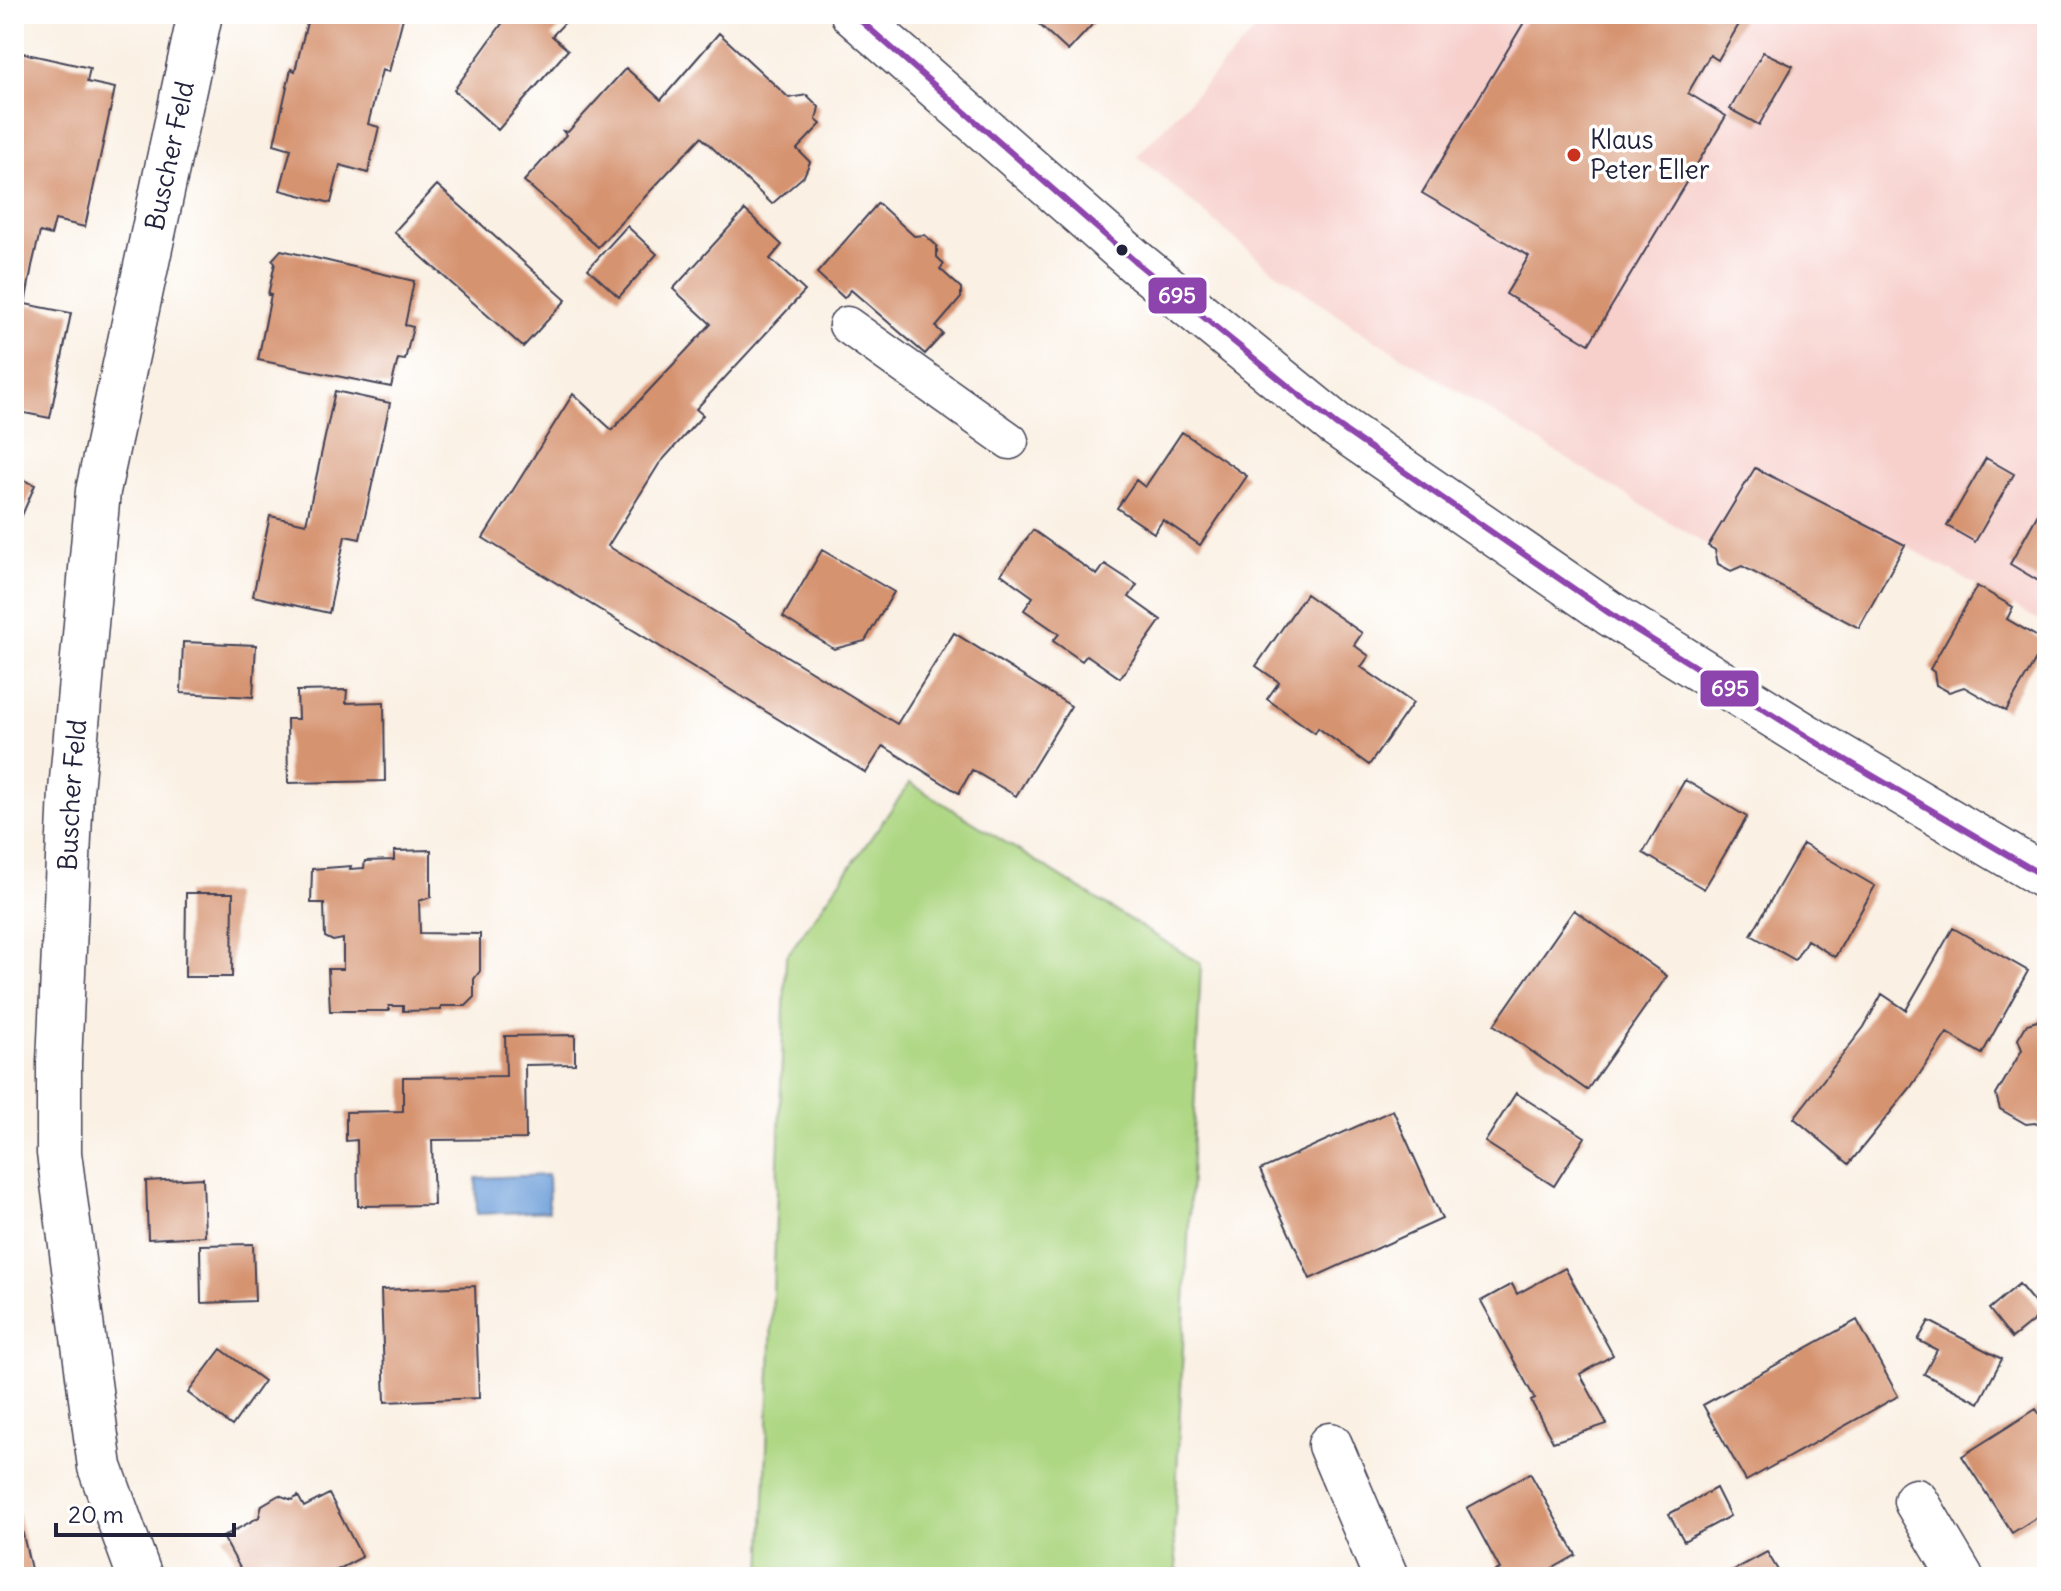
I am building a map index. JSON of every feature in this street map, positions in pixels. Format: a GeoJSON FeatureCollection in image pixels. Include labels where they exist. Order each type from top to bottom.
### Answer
{"type":"FeatureCollection","features":[{"type":"Feature","properties":{"kind":"street","name":"Buscher Feld"},"geometry":{"type":"LineString","coordinates":[[140,1577],[100,1467],[59,1153],[59,1063],[71,791],[98,491],[200,14]]}},
{"type":"Feature","properties":{"kind":"street"},"geometry":{"type":"LineString","coordinates":[[853,14],[1137,263],[1335,424],[1609,613],[1819,744],[2047,878]]}},
{"type":"Feature","properties":{"kind":"street"},"geometry":{"type":"LineString","coordinates":[[1330,1445],[1386,1577]]}},
{"type":"Feature","properties":{"kind":"street"},"geometry":{"type":"LineString","coordinates":[[1916,1501],[1961,1577]]}},
{"type":"Feature","properties":{"kind":"lane"},"geometry":{"type":"LineString","coordinates":[[847,325],[1010,441]]}},
{"type":"Feature","properties":{"kind":"shaded area"},"geometry":{"type":"Polygon","coordinates":[[[1271,14],[2047,14],[2047,625],[1905,545],[1755,468],[1708,546],[1362,332],[1267,266],[1137,156],[1271,14]]]}},
{"type":"Feature","properties":{"kind":"green space"},"geometry":{"type":"Polygon","coordinates":[[[910,783],[1201,964],[1174,1538],[1178,1577],[762,1577],[786,957],[910,783]]]}},
{"type":"Feature","properties":{"kind":"water"},"geometry":{"type":"Polygon","coordinates":[[[548,1175],[549,1211],[477,1214],[476,1178],[548,1175]]]}},
{"type":"Feature","properties":{"kind":"building"},"geometry":{"type":"Polygon","coordinates":[[[309,14],[404,14],[389,72],[382,70],[368,124],[379,127],[368,173],[340,165],[331,203],[280,190],[291,149],[274,144],[291,69],[295,71],[309,14]]]}},
{"type":"Feature","properties":{"kind":"building"},"geometry":{"type":"Polygon","coordinates":[[[509,14],[573,14],[552,36],[568,50],[498,130],[454,90],[509,14]]]}},
{"type":"Feature","properties":{"kind":"building"},"geometry":{"type":"Polygon","coordinates":[[[1028,14],[1102,14],[1068,51],[1028,14]]]}},
{"type":"Feature","properties":{"kind":"building","name":"Klaus Peter Eller"},"geometry":{"type":"Polygon","coordinates":[[[1529,14],[1641,14],[1646,17],[1648,14],[1745,14],[1718,60],[1710,55],[1688,93],[1726,116],[1589,344],[1506,294],[1529,256],[1422,193],[1529,14]]]}},
{"type":"Feature","properties":{"kind":"building"},"geometry":{"type":"Polygon","coordinates":[[[719,33],[789,98],[807,95],[819,107],[816,120],[821,124],[797,149],[810,162],[804,176],[772,204],[701,137],[598,247],[524,181],[566,135],[563,131],[568,132],[626,68],[661,100],[719,33]]]}},
{"type":"Feature","properties":{"kind":"building"},"geometry":{"type":"Polygon","coordinates":[[[18,52],[90,68],[87,82],[115,88],[85,227],[55,220],[51,235],[40,232],[32,266],[25,304],[71,313],[50,418],[14,411],[14,61],[18,52]]]}},
{"type":"Feature","properties":{"kind":"building"},"geometry":{"type":"Polygon","coordinates":[[[1763,52],[1793,66],[1759,125],[1730,109],[1763,52]]]}},
{"type":"Feature","properties":{"kind":"building"},"geometry":{"type":"Polygon","coordinates":[[[437,185],[566,300],[523,347],[394,232],[437,185]]]}},
{"type":"Feature","properties":{"kind":"building"},"geometry":{"type":"Polygon","coordinates":[[[878,203],[914,236],[925,235],[937,246],[937,257],[944,264],[940,269],[961,288],[961,298],[936,327],[943,334],[925,354],[851,290],[844,298],[817,273],[878,203]]]}},
{"type":"Feature","properties":{"kind":"building"},"geometry":{"type":"Polygon","coordinates":[[[745,210],[782,245],[770,259],[805,291],[696,409],[703,415],[659,464],[608,546],[897,724],[954,633],[1071,706],[1016,796],[972,770],[959,793],[883,746],[866,773],[483,538],[573,394],[612,430],[711,324],[673,289],[745,210]]]}},
{"type":"Feature","properties":{"kind":"building"},"geometry":{"type":"Polygon","coordinates":[[[627,226],[657,254],[619,297],[588,269],[627,226]]]}},
{"type":"Feature","properties":{"kind":"building"},"geometry":{"type":"Polygon","coordinates":[[[281,250],[414,281],[405,325],[413,327],[405,360],[398,359],[391,387],[258,360],[271,295],[268,295],[275,263],[272,260],[281,250]]]}},
{"type":"Feature","properties":{"kind":"building"},"geometry":{"type":"Polygon","coordinates":[[[335,391],[390,403],[360,539],[345,536],[329,613],[253,596],[270,516],[306,524],[335,391]]]}},
{"type":"Feature","properties":{"kind":"building"},"geometry":{"type":"Polygon","coordinates":[[[1182,432],[1247,476],[1200,545],[1163,520],[1154,533],[1117,508],[1136,480],[1145,487],[1182,432]]]}},
{"type":"Feature","properties":{"kind":"building"},"geometry":{"type":"Polygon","coordinates":[[[1986,458],[2014,474],[1975,542],[1947,526],[1986,458]]]}},
{"type":"Feature","properties":{"kind":"building"},"geometry":{"type":"Polygon","coordinates":[[[1755,468],[1905,545],[1859,628],[1742,566],[1731,571],[1718,564],[1715,550],[1708,546],[1755,468]]]}},
{"type":"Feature","properties":{"kind":"building"},"geometry":{"type":"Polygon","coordinates":[[[14,476],[35,485],[14,534],[14,476]]]}},
{"type":"Feature","properties":{"kind":"building"},"geometry":{"type":"Polygon","coordinates":[[[2047,498],[2047,586],[2010,564],[2047,498]]]}},
{"type":"Feature","properties":{"kind":"building"},"geometry":{"type":"Polygon","coordinates":[[[1033,530],[1097,575],[1105,564],[1137,585],[1129,597],[1161,620],[1120,678],[1087,655],[1082,661],[1053,641],[1059,634],[1024,610],[1033,597],[1001,574],[1033,530]]]}},
{"type":"Feature","properties":{"kind":"building"},"geometry":{"type":"Polygon","coordinates":[[[822,550],[894,592],[865,641],[834,649],[783,617],[822,550]]]}},
{"type":"Feature","properties":{"kind":"building"},"geometry":{"type":"Polygon","coordinates":[[[1977,586],[2013,607],[2007,619],[2046,642],[2006,711],[1964,687],[1949,692],[1936,685],[1934,672],[1930,669],[1977,586]]]}},
{"type":"Feature","properties":{"kind":"building"},"geometry":{"type":"Polygon","coordinates":[[[1306,594],[1362,633],[1354,645],[1369,656],[1361,667],[1413,703],[1369,765],[1318,728],[1315,733],[1267,699],[1279,682],[1256,666],[1306,594]]]}},
{"type":"Feature","properties":{"kind":"building"},"geometry":{"type":"Polygon","coordinates":[[[183,642],[256,645],[253,697],[181,693],[183,642]]]}},
{"type":"Feature","properties":{"kind":"building"},"geometry":{"type":"Polygon","coordinates":[[[347,690],[346,703],[384,702],[385,781],[288,783],[287,719],[298,719],[297,691],[347,690]]]}},
{"type":"Feature","properties":{"kind":"building"},"geometry":{"type":"Polygon","coordinates":[[[1685,780],[1747,817],[1704,889],[1643,853],[1685,780]]]}},
{"type":"Feature","properties":{"kind":"building"},"geometry":{"type":"Polygon","coordinates":[[[1803,844],[1875,886],[1835,957],[1807,940],[1795,960],[1751,935],[1803,844]]]}},
{"type":"Feature","properties":{"kind":"building"},"geometry":{"type":"Polygon","coordinates":[[[431,850],[431,897],[419,901],[420,933],[480,934],[480,971],[474,979],[474,998],[466,1006],[441,1006],[441,1010],[403,1011],[403,1006],[389,1006],[389,1011],[330,1011],[328,969],[343,969],[343,939],[333,941],[325,937],[324,903],[311,903],[312,869],[364,868],[365,861],[394,860],[394,851],[431,850]]]}},
{"type":"Feature","properties":{"kind":"building"},"geometry":{"type":"Polygon","coordinates":[[[186,893],[233,893],[232,977],[185,977],[186,893]]]}},
{"type":"Feature","properties":{"kind":"building"},"geometry":{"type":"Polygon","coordinates":[[[1574,910],[1667,976],[1587,1090],[1494,1025],[1574,910]]]}},
{"type":"Feature","properties":{"kind":"building"},"geometry":{"type":"Polygon","coordinates":[[[1953,928],[2028,971],[1982,1054],[1947,1033],[1911,1087],[1849,1164],[1794,1118],[1864,1027],[1882,994],[1906,1010],[1953,928]]]}},
{"type":"Feature","properties":{"kind":"building"},"geometry":{"type":"Polygon","coordinates":[[[2047,1010],[2047,1129],[2035,1123],[2026,1124],[2000,1109],[1996,1095],[2022,1050],[2018,1039],[2027,1024],[2037,1021],[2047,1010]]]}},
{"type":"Feature","properties":{"kind":"building"},"geometry":{"type":"Polygon","coordinates":[[[575,1035],[575,1064],[525,1065],[526,1139],[432,1140],[434,1205],[358,1206],[357,1140],[346,1141],[346,1112],[403,1111],[403,1077],[506,1076],[505,1036],[575,1035]]]}},
{"type":"Feature","properties":{"kind":"building"},"geometry":{"type":"Polygon","coordinates":[[[1516,1093],[1585,1137],[1554,1186],[1485,1142],[1516,1093]]]}},
{"type":"Feature","properties":{"kind":"building"},"geometry":{"type":"Polygon","coordinates":[[[1393,1110],[1442,1219],[1310,1279],[1260,1170],[1393,1110]]]}},
{"type":"Feature","properties":{"kind":"building"},"geometry":{"type":"Polygon","coordinates":[[[203,1178],[205,1236],[148,1239],[146,1181],[203,1178]]]}},
{"type":"Feature","properties":{"kind":"building"},"geometry":{"type":"Polygon","coordinates":[[[253,1244],[255,1301],[201,1303],[200,1245],[253,1244]]]}},
{"type":"Feature","properties":{"kind":"building"},"geometry":{"type":"Polygon","coordinates":[[[1565,1268],[1613,1355],[1580,1374],[1607,1424],[1553,1442],[1531,1401],[1535,1399],[1481,1301],[1512,1284],[1517,1294],[1565,1268]]]}},
{"type":"Feature","properties":{"kind":"building"},"geometry":{"type":"Polygon","coordinates":[[[2019,1284],[2043,1313],[2012,1338],[1989,1309],[2019,1284]]]}},
{"type":"Feature","properties":{"kind":"building"},"geometry":{"type":"Polygon","coordinates":[[[475,1286],[479,1398],[385,1402],[381,1290],[475,1286]]]}},
{"type":"Feature","properties":{"kind":"building"},"geometry":{"type":"Polygon","coordinates":[[[1857,1320],[1898,1396],[1746,1481],[1703,1405],[1857,1320]]]}},
{"type":"Feature","properties":{"kind":"building"},"geometry":{"type":"Polygon","coordinates":[[[1929,1321],[2002,1359],[1979,1403],[1924,1374],[1937,1350],[1918,1340],[1929,1321]]]}},
{"type":"Feature","properties":{"kind":"building"},"geometry":{"type":"Polygon","coordinates":[[[221,1349],[264,1381],[232,1426],[188,1393],[221,1349]]]}},
{"type":"Feature","properties":{"kind":"building"},"geometry":{"type":"Polygon","coordinates":[[[2036,1409],[2047,1425],[2047,1511],[2012,1533],[1962,1456],[2036,1409]]]}},
{"type":"Feature","properties":{"kind":"building"},"geometry":{"type":"Polygon","coordinates":[[[1530,1473],[1576,1555],[1545,1573],[1547,1577],[1484,1577],[1500,1569],[1467,1508],[1530,1473]]]}},
{"type":"Feature","properties":{"kind":"building"},"geometry":{"type":"Polygon","coordinates":[[[1716,1488],[1730,1516],[1684,1541],[1669,1514],[1716,1488]]]}},
{"type":"Feature","properties":{"kind":"building"},"geometry":{"type":"Polygon","coordinates":[[[329,1494],[362,1557],[324,1577],[245,1577],[223,1537],[259,1517],[262,1505],[279,1495],[292,1500],[298,1496],[304,1507],[329,1494]]]}},
{"type":"Feature","properties":{"kind":"building"},"geometry":{"type":"Polygon","coordinates":[[[15,1500],[31,1569],[31,1577],[14,1577],[15,1500]]]}},
{"type":"Feature","properties":{"kind":"building"},"geometry":{"type":"Polygon","coordinates":[[[1767,1552],[1782,1577],[1721,1577],[1767,1552]]]}},
{"type":"Feature","properties":{"kind":"transit line","name":"695"},"geometry":{"type":"LineString","coordinates":[[853,14],[1137,263],[1335,424],[1609,613],[1819,744],[2047,878]]}},
{"type":"Feature","properties":{"kind":"place","name":"Klaus Peter Eller"},"geometry":{"type":"Point","coordinates":[1574,155]}}]}
